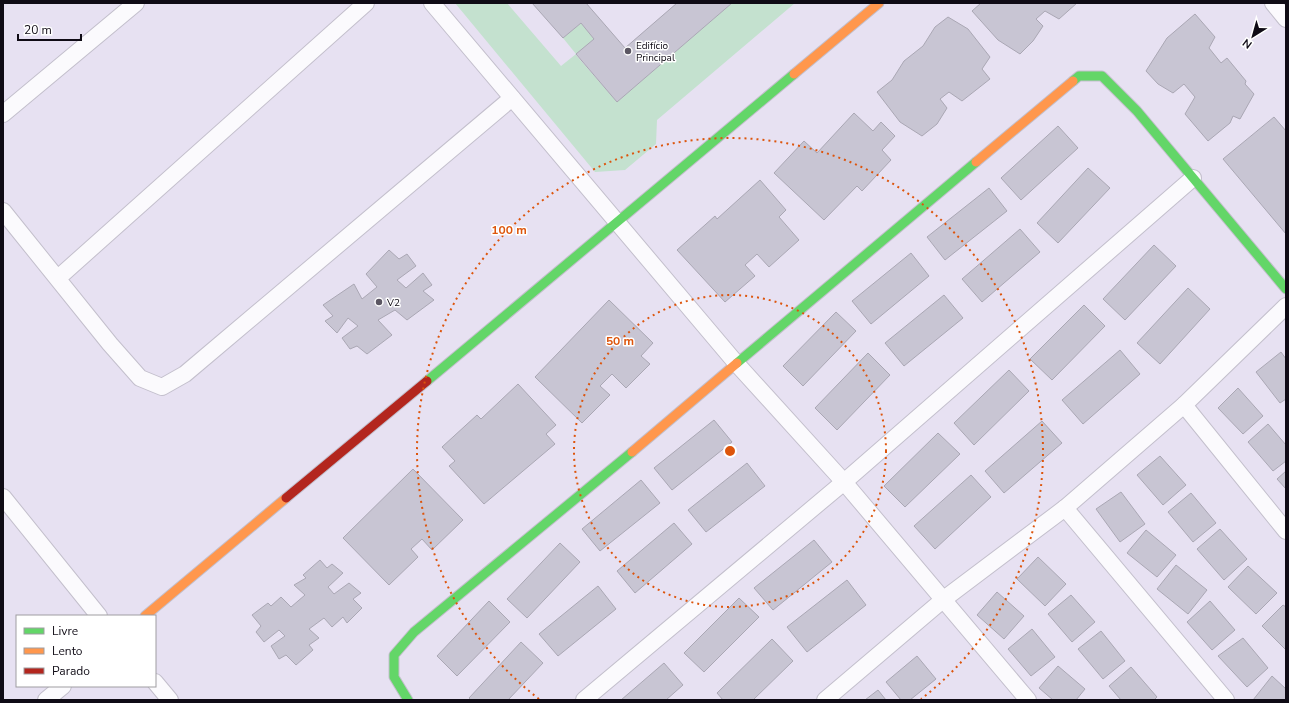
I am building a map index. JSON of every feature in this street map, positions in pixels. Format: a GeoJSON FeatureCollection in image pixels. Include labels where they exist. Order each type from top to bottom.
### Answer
{"type":"FeatureCollection","features":[{"type":"Feature","properties":{"kind":"street"},"geometry":{"type":"LineString","coordinates":[[3,114],[136,3]]}},
{"type":"Feature","properties":{"kind":"street"},"geometry":{"type":"LineString","coordinates":[[58,278],[366,3]]}},
{"type":"Feature","properties":{"kind":"street"},"geometry":{"type":"LineString","coordinates":[[432,3],[736,363],[844,482],[1028,700]]}},
{"type":"Feature","properties":{"kind":"street"},"geometry":{"type":"LineString","coordinates":[[146,615],[616,221],[879,3]]}},
{"type":"Feature","properties":{"kind":"street"},"geometry":{"type":"LineString","coordinates":[[1272,3],[1286,19]]}},
{"type":"Feature","properties":{"kind":"street"},"geometry":{"type":"LineString","coordinates":[[408,700],[394,677],[394,656],[414,632],[516,549],[1079,76],[1102,76],[1138,111],[1286,289]]}},
{"type":"Feature","properties":{"kind":"street"},"geometry":{"type":"LineString","coordinates":[[3,211],[110,344],[140,378],[162,387],[185,374],[512,98]]}},
{"type":"Feature","properties":{"kind":"street"},"geometry":{"type":"LineString","coordinates":[[584,700],[844,482],[1193,178]]}},
{"type":"Feature","properties":{"kind":"street"},"geometry":{"type":"LineString","coordinates":[[825,700],[944,599],[1065,508],[1184,406],[1286,306]]}},
{"type":"Feature","properties":{"kind":"street"},"geometry":{"type":"LineString","coordinates":[[1184,406],[1286,531]]}},
{"type":"Feature","properties":{"kind":"street"},"geometry":{"type":"LineString","coordinates":[[3,497],[98,615]]}},
{"type":"Feature","properties":{"kind":"street"},"geometry":{"type":"LineString","coordinates":[[1065,508],[1226,700]]}},
{"type":"Feature","properties":{"kind":"street"},"geometry":{"type":"LineString","coordinates":[[156,683],[170,700]]}},
{"type":"Feature","properties":{"kind":"street"},"geometry":{"type":"LineString","coordinates":[[46,700],[62,687]]}},
{"type":"Feature","properties":{"kind":"green space"},"geometry":{"type":"Polygon","coordinates":[[[455,3],[507,3],[561,66],[576,54],[563,38],[581,23],[594,39],[576,55],[617,102],[732,3],[795,3],[657,120],[656,144],[625,170],[595,172],[455,3]]]}},
{"type":"Feature","properties":{"kind":"building","name":"Edifício Principal"},"geometry":{"type":"Polygon","coordinates":[[[532,3],[586,3],[625,48],[677,3],[732,3],[617,102],[576,54],[594,39],[581,23],[563,38],[532,3]]]}},
{"type":"Feature","properties":{"kind":"building"},"geometry":{"type":"Polygon","coordinates":[[[981,3],[1077,3],[1059,19],[1045,11],[1036,19],[1043,26],[1033,41],[1020,54],[998,40],[972,11],[981,3]]]}},
{"type":"Feature","properties":{"kind":"building"},"geometry":{"type":"Polygon","coordinates":[[[1195,14],[1215,37],[1209,48],[1221,63],[1227,58],[1246,81],[1245,84],[1254,94],[1240,119],[1233,116],[1230,123],[1208,141],[1185,114],[1195,97],[1184,84],[1173,93],[1158,84],[1146,71],[1167,38],[1195,14]]]}},
{"type":"Feature","properties":{"kind":"building"},"geometry":{"type":"Polygon","coordinates":[[[948,17],[968,29],[990,57],[982,69],[990,79],[962,101],[949,92],[940,99],[947,108],[937,124],[922,136],[900,122],[877,92],[892,80],[904,61],[923,46],[935,27],[948,17]]]}},
{"type":"Feature","properties":{"kind":"building"},"geometry":{"type":"Polygon","coordinates":[[[854,113],[873,131],[881,122],[895,136],[882,150],[891,160],[862,191],[857,186],[824,220],[774,173],[804,141],[817,153],[854,113]]]}},
{"type":"Feature","properties":{"kind":"building"},"geometry":{"type":"Polygon","coordinates":[[[1274,117],[1286,131],[1286,234],[1223,159],[1274,117]]]}},
{"type":"Feature","properties":{"kind":"building"},"geometry":{"type":"Polygon","coordinates":[[[1058,126],[1078,148],[1021,200],[1001,178],[1058,126]]]}},
{"type":"Feature","properties":{"kind":"building"},"geometry":{"type":"Polygon","coordinates":[[[1088,168],[1110,188],[1058,243],[1037,223],[1088,168]]]}},
{"type":"Feature","properties":{"kind":"building"},"geometry":{"type":"Polygon","coordinates":[[[760,180],[786,210],[779,217],[799,240],[769,267],[757,254],[745,265],[755,276],[725,302],[677,250],[715,216],[717,219],[760,180]]]}},
{"type":"Feature","properties":{"kind":"building"},"geometry":{"type":"Polygon","coordinates":[[[989,188],[1007,211],[945,260],[927,237],[989,188]]]}},
{"type":"Feature","properties":{"kind":"building"},"geometry":{"type":"Polygon","coordinates":[[[1020,229],[1040,252],[982,302],[962,279],[1020,229]]]}},
{"type":"Feature","properties":{"kind":"building"},"geometry":{"type":"Polygon","coordinates":[[[1154,245],[1176,266],[1125,320],[1103,299],[1154,245]]]}},
{"type":"Feature","properties":{"kind":"building","name":"V2"},"geometry":{"type":"Polygon","coordinates":[[[389,250],[399,259],[407,254],[416,266],[397,280],[406,288],[423,273],[432,285],[423,291],[434,300],[407,320],[395,310],[378,320],[392,335],[367,354],[357,346],[350,349],[342,338],[358,326],[348,318],[337,333],[325,321],[333,316],[323,305],[354,284],[362,299],[377,287],[366,274],[389,250]]]}},
{"type":"Feature","properties":{"kind":"building"},"geometry":{"type":"Polygon","coordinates":[[[911,253],[929,276],[871,324],[852,301],[911,253]]]}},
{"type":"Feature","properties":{"kind":"building"},"geometry":{"type":"Polygon","coordinates":[[[1188,288],[1210,309],[1160,364],[1137,343],[1188,288]]]}},
{"type":"Feature","properties":{"kind":"building"},"geometry":{"type":"Polygon","coordinates":[[[944,295],[963,318],[904,366],[885,343],[944,295]]]}},
{"type":"Feature","properties":{"kind":"building"},"geometry":{"type":"Polygon","coordinates":[[[609,300],[653,343],[641,356],[650,364],[626,388],[612,374],[600,386],[610,395],[582,423],[535,377],[609,300]]]}},
{"type":"Feature","properties":{"kind":"building"},"geometry":{"type":"Polygon","coordinates":[[[1084,305],[1105,326],[1052,380],[1030,359],[1084,305]]]}},
{"type":"Feature","properties":{"kind":"building"},"geometry":{"type":"Polygon","coordinates":[[[836,312],[856,331],[803,386],[783,366],[836,312]]]}},
{"type":"Feature","properties":{"kind":"building"},"geometry":{"type":"Polygon","coordinates":[[[1120,350],[1140,374],[1083,424],[1062,400],[1120,350]]]}},
{"type":"Feature","properties":{"kind":"building"},"geometry":{"type":"Polygon","coordinates":[[[1281,352],[1286,359],[1286,399],[1280,403],[1256,372],[1281,352]]]}},
{"type":"Feature","properties":{"kind":"building"},"geometry":{"type":"Polygon","coordinates":[[[868,353],[890,375],[837,430],[815,408],[868,353]]]}},
{"type":"Feature","properties":{"kind":"building"},"geometry":{"type":"Polygon","coordinates":[[[1009,370],[1029,391],[974,445],[954,423],[1009,370]]]}},
{"type":"Feature","properties":{"kind":"building"},"geometry":{"type":"Polygon","coordinates":[[[518,384],[556,425],[546,434],[555,444],[484,504],[449,466],[455,461],[442,447],[477,415],[481,419],[518,384]]]}},
{"type":"Feature","properties":{"kind":"building"},"geometry":{"type":"Polygon","coordinates":[[[1238,388],[1263,416],[1243,434],[1218,408],[1238,388]]]}},
{"type":"Feature","properties":{"kind":"building"},"geometry":{"type":"Polygon","coordinates":[[[714,420],[732,442],[672,490],[654,468],[714,420]]]}},
{"type":"Feature","properties":{"kind":"building"},"geometry":{"type":"Polygon","coordinates":[[[1042,421],[1062,443],[1004,493],[985,471],[1042,421]]]}},
{"type":"Feature","properties":{"kind":"building"},"geometry":{"type":"Polygon","coordinates":[[[1268,424],[1286,445],[1286,461],[1273,471],[1248,442],[1268,424]]]}},
{"type":"Feature","properties":{"kind":"building"},"geometry":{"type":"Polygon","coordinates":[[[938,433],[960,454],[905,507],[884,486],[938,433]]]}},
{"type":"Feature","properties":{"kind":"building"},"geometry":{"type":"Polygon","coordinates":[[[1160,456],[1186,485],[1163,505],[1137,475],[1160,456]]]}},
{"type":"Feature","properties":{"kind":"building"},"geometry":{"type":"Polygon","coordinates":[[[747,463],[765,486],[706,532],[688,510],[747,463]]]}},
{"type":"Feature","properties":{"kind":"building"},"geometry":{"type":"Polygon","coordinates":[[[413,469],[463,520],[432,550],[422,539],[411,549],[418,557],[389,585],[343,538],[413,469]]]}},
{"type":"Feature","properties":{"kind":"building"},"geometry":{"type":"Polygon","coordinates":[[[1286,471],[1286,489],[1277,479],[1286,471]]]}},
{"type":"Feature","properties":{"kind":"building"},"geometry":{"type":"Polygon","coordinates":[[[971,475],[991,497],[935,549],[914,526],[971,475]]]}},
{"type":"Feature","properties":{"kind":"building"},"geometry":{"type":"Polygon","coordinates":[[[641,480],[660,503],[600,551],[582,529],[641,480]]]}},
{"type":"Feature","properties":{"kind":"building"},"geometry":{"type":"Polygon","coordinates":[[[1121,492],[1145,524],[1120,542],[1096,509],[1121,492]]]}},
{"type":"Feature","properties":{"kind":"building"},"geometry":{"type":"Polygon","coordinates":[[[1191,493],[1216,523],[1193,542],[1168,512],[1191,493]]]}},
{"type":"Feature","properties":{"kind":"building"},"geometry":{"type":"Polygon","coordinates":[[[674,523],[692,544],[635,593],[617,571],[674,523]]]}},
{"type":"Feature","properties":{"kind":"building"},"geometry":{"type":"Polygon","coordinates":[[[1220,529],[1247,559],[1224,580],[1197,549],[1220,529]]]}},
{"type":"Feature","properties":{"kind":"building"},"geometry":{"type":"Polygon","coordinates":[[[1146,530],[1176,555],[1157,577],[1127,553],[1146,530]]]}},
{"type":"Feature","properties":{"kind":"building"},"geometry":{"type":"Polygon","coordinates":[[[814,540],[832,562],[773,610],[754,588],[814,540]]]}},
{"type":"Feature","properties":{"kind":"building"},"geometry":{"type":"Polygon","coordinates":[[[560,543],[580,562],[527,618],[507,599],[560,543]]]}},
{"type":"Feature","properties":{"kind":"building"},"geometry":{"type":"Polygon","coordinates":[[[1038,557],[1066,584],[1045,606],[1017,579],[1038,557]]]}},
{"type":"Feature","properties":{"kind":"building"},"geometry":{"type":"Polygon","coordinates":[[[320,560],[327,568],[332,564],[343,573],[328,587],[334,594],[349,583],[361,593],[353,599],[362,608],[347,623],[343,617],[332,627],[324,618],[309,629],[319,638],[309,645],[313,650],[296,665],[286,655],[279,659],[271,646],[285,636],[279,630],[264,642],[256,632],[261,626],[252,615],[268,603],[271,606],[281,597],[291,607],[305,595],[294,585],[306,578],[303,575],[320,560]]]}},
{"type":"Feature","properties":{"kind":"building"},"geometry":{"type":"Polygon","coordinates":[[[1176,565],[1207,590],[1188,614],[1157,589],[1176,565]]]}},
{"type":"Feature","properties":{"kind":"building"},"geometry":{"type":"Polygon","coordinates":[[[1248,566],[1277,593],[1256,614],[1228,587],[1248,566]]]}},
{"type":"Feature","properties":{"kind":"building"},"geometry":{"type":"Polygon","coordinates":[[[847,580],[866,605],[807,652],[787,627],[847,580]]]}},
{"type":"Feature","properties":{"kind":"building"},"geometry":{"type":"Polygon","coordinates":[[[598,586],[616,609],[558,656],[539,634],[598,586]]]}},
{"type":"Feature","properties":{"kind":"building"},"geometry":{"type":"Polygon","coordinates":[[[997,592],[1024,616],[1004,639],[977,615],[997,592]]]}},
{"type":"Feature","properties":{"kind":"building"},"geometry":{"type":"Polygon","coordinates":[[[1071,595],[1095,622],[1072,642],[1048,614],[1071,595]]]}},
{"type":"Feature","properties":{"kind":"building"},"geometry":{"type":"Polygon","coordinates":[[[739,598],[759,617],[704,672],[684,653],[739,598]]]}},
{"type":"Feature","properties":{"kind":"building"},"geometry":{"type":"Polygon","coordinates":[[[489,601],[510,622],[457,676],[437,656],[489,601]]]}},
{"type":"Feature","properties":{"kind":"building"},"geometry":{"type":"Polygon","coordinates":[[[1210,601],[1235,630],[1212,650],[1187,622],[1210,601]]]}},
{"type":"Feature","properties":{"kind":"building"},"geometry":{"type":"Polygon","coordinates":[[[1283,605],[1286,607],[1286,650],[1262,626],[1283,605]]]}},
{"type":"Feature","properties":{"kind":"building"},"geometry":{"type":"Polygon","coordinates":[[[1032,629],[1055,657],[1031,676],[1008,649],[1032,629]]]}},
{"type":"Feature","properties":{"kind":"building"},"geometry":{"type":"Polygon","coordinates":[[[1101,631],[1125,661],[1103,679],[1078,649],[1101,631]]]}},
{"type":"Feature","properties":{"kind":"building"},"geometry":{"type":"Polygon","coordinates":[[[1243,638],[1268,668],[1247,687],[1218,656],[1243,638]]]}},
{"type":"Feature","properties":{"kind":"building"},"geometry":{"type":"Polygon","coordinates":[[[772,639],[793,661],[753,700],[723,700],[717,693],[772,639]]]}},
{"type":"Feature","properties":{"kind":"building"},"geometry":{"type":"Polygon","coordinates":[[[521,642],[543,663],[508,700],[471,700],[469,698],[521,642]]]}},
{"type":"Feature","properties":{"kind":"building"},"geometry":{"type":"Polygon","coordinates":[[[917,656],[936,679],[910,700],[901,700],[886,682],[917,656]]]}},
{"type":"Feature","properties":{"kind":"building"},"geometry":{"type":"Polygon","coordinates":[[[664,663],[683,685],[666,700],[621,700],[664,663]]]}},
{"type":"Feature","properties":{"kind":"building"},"geometry":{"type":"Polygon","coordinates":[[[1058,666],[1085,689],[1076,700],[1053,700],[1039,688],[1058,666]]]}},
{"type":"Feature","properties":{"kind":"building"},"geometry":{"type":"Polygon","coordinates":[[[1131,667],[1157,697],[1154,700],[1121,700],[1109,686],[1131,667]]]}},
{"type":"Feature","properties":{"kind":"building"},"geometry":{"type":"Polygon","coordinates":[[[1272,676],[1286,689],[1286,700],[1253,700],[1272,676]]]}},
{"type":"Feature","properties":{"kind":"building"},"geometry":{"type":"Polygon","coordinates":[[[878,690],[886,700],[865,700],[878,690]]]}},
{"type":"Feature","properties":{"kind":"traffic: fast"},"geometry":{"type":"LineString","coordinates":[[427,381],[794,74]]}},
{"type":"Feature","properties":{"kind":"traffic: fast"},"geometry":{"type":"LineString","coordinates":[[1073,81],[1079,76],[1102,76],[1137,111],[1286,289]]}},
{"type":"Feature","properties":{"kind":"traffic: fast"},"geometry":{"type":"LineString","coordinates":[[737,363],[976,162]]}},
{"type":"Feature","properties":{"kind":"traffic: fast"},"geometry":{"type":"LineString","coordinates":[[408,700],[394,677],[394,655],[414,632],[632,452]]}},
{"type":"Feature","properties":{"kind":"traffic: slow"},"geometry":{"type":"LineString","coordinates":[[794,74],[879,3]]}},
{"type":"Feature","properties":{"kind":"traffic: slow"},"geometry":{"type":"LineString","coordinates":[[976,162],[1073,81]]}},
{"type":"Feature","properties":{"kind":"traffic: slow"},"geometry":{"type":"LineString","coordinates":[[632,452],[737,363]]}},
{"type":"Feature","properties":{"kind":"traffic: slow"},"geometry":{"type":"LineString","coordinates":[[146,615],[286,498]]}},
{"type":"Feature","properties":{"kind":"traffic: jam"},"geometry":{"type":"LineString","coordinates":[[286,498],[427,381]]}},
{"type":"Feature","properties":{"kind":"place","name":"Edifício Principal"},"geometry":{"type":"Point","coordinates":[628,51]}},
{"type":"Feature","properties":{"kind":"place","name":"V2"},"geometry":{"type":"Point","coordinates":[379,302]}}]}
